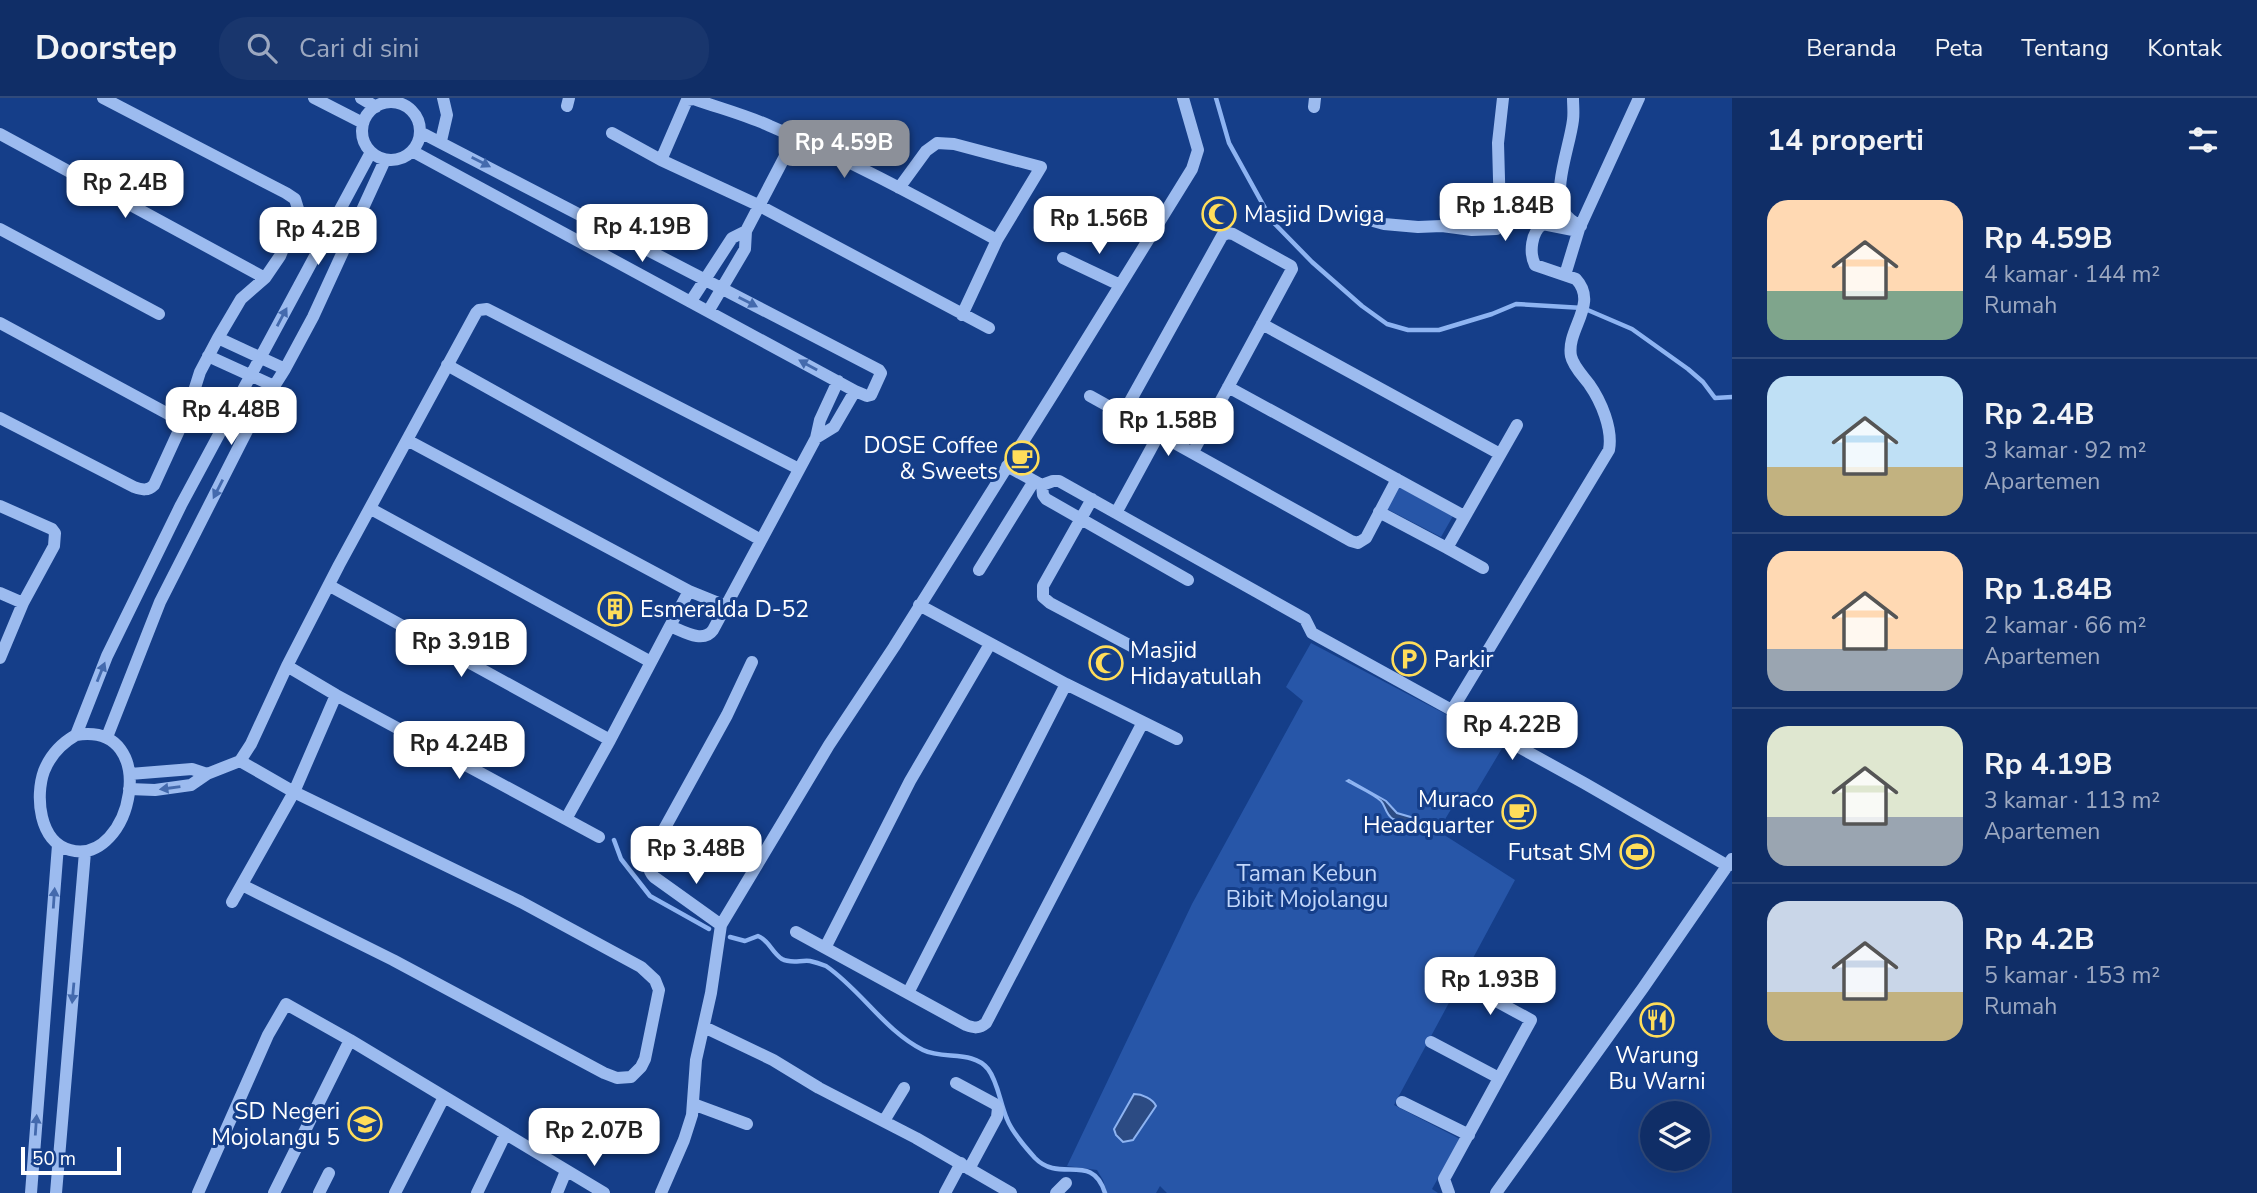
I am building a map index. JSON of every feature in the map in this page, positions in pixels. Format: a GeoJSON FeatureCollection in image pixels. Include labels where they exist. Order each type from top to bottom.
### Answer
{"type":"FeatureCollection","features":[{"type":"Feature","properties":{"kind":"street"},"geometry":{"type":"LineString","coordinates":[[0,418],[141,490],[150,489],[183,422],[208,356],[241,299],[265,278],[280,256],[299,212],[295,199],[103,98]]}},
{"type":"Feature","properties":{"kind":"street"},"geometry":{"type":"LineString","coordinates":[[314,98],[363,122]]}},
{"type":"Feature","properties":{"kind":"street"},"geometry":{"type":"LineString","coordinates":[[361,98],[376,107]]}},
{"type":"Feature","properties":{"kind":"street"},"geometry":{"type":"LineString","coordinates":[[441,141],[447,116],[443,98]]}},
{"type":"Feature","properties":{"kind":"street"},"geometry":{"type":"LineString","coordinates":[[661,1193],[692,1113],[696,1060],[722,925],[829,745],[1007,466],[1196,161],[1196,140],[1183,98]]}},
{"type":"Feature","properties":{"kind":"street"},"geometry":{"type":"LineString","coordinates":[[1366,219],[1384,224],[1418,227],[1442,226],[1482,231],[1496,229],[1500,215],[1499,134],[1503,98]]}},
{"type":"Feature","properties":{"kind":"street"},"geometry":{"type":"LineString","coordinates":[[1573,98],[1574,117],[1560,197],[1564,213],[1580,228]]}},
{"type":"Feature","properties":{"kind":"street"},"geometry":{"type":"LineString","coordinates":[[1566,275],[1580,228],[1639,98]]}},
{"type":"Feature","properties":{"kind":"street"},"geometry":{"type":"LineString","coordinates":[[661,160],[689,99],[768,125],[795,137],[997,240]]}},
{"type":"Feature","properties":{"kind":"street"},"geometry":{"type":"LineString","coordinates":[[392,102],[408,108],[416,116],[420,132],[418,142],[404,157],[386,160],[371,152],[362,138],[363,122],[370,111],[392,102]]}},
{"type":"Feature","properties":{"kind":"street"},"geometry":{"type":"LineString","coordinates":[[412,151],[838,382],[867,396],[871,395],[880,371],[420,132]]}},
{"type":"Feature","properties":{"kind":"street"},"geometry":{"type":"LineString","coordinates":[[612,133],[661,160],[758,205],[989,328]]}},
{"type":"Feature","properties":{"kind":"street"},"geometry":{"type":"LineString","coordinates":[[0,134],[265,278]]}},
{"type":"Feature","properties":{"kind":"street"},"geometry":{"type":"LineString","coordinates":[[709,310],[745,248],[746,231],[795,137]]}},
{"type":"Feature","properties":{"kind":"street"},"geometry":{"type":"LineString","coordinates":[[899,188],[926,151],[937,143],[954,144],[1041,167],[997,240],[962,315]]}},
{"type":"Feature","properties":{"kind":"street"},"geometry":{"type":"LineString","coordinates":[[76,736],[107,656],[181,505],[371,152]]}},
{"type":"Feature","properties":{"kind":"street"},"geometry":{"type":"LineString","coordinates":[[107,737],[160,602],[252,421],[285,369],[386,160]]}},
{"type":"Feature","properties":{"kind":"street"},"geometry":{"type":"LineString","coordinates":[[1452,710],[1609,450],[1607,421],[1592,388],[1572,357],[1571,349],[1584,307],[1584,292],[1576,279],[1534,264],[1532,258],[1534,235],[1536,229],[1543,224],[1573,230],[1580,228]]}},
{"type":"Feature","properties":{"kind":"street"},"geometry":{"type":"LineString","coordinates":[[0,229],[159,314]]}},
{"type":"Feature","properties":{"kind":"street"},"geometry":{"type":"LineString","coordinates":[[691,301],[732,238],[746,231]]}},
{"type":"Feature","properties":{"kind":"street"},"geometry":{"type":"LineString","coordinates":[[1123,414],[1217,244],[1227,233],[1292,266],[1193,452]]}},
{"type":"Feature","properties":{"kind":"street"},"geometry":{"type":"LineString","coordinates":[[1063,258],[1120,285]]}},
{"type":"Feature","properties":{"kind":"street"},"geometry":{"type":"LineString","coordinates":[[129,789],[155,790],[191,785],[206,774],[240,761],[251,744],[287,666],[407,440],[475,313],[480,310],[486,309],[799,469]]}},
{"type":"Feature","properties":{"kind":"street"},"geometry":{"type":"LineString","coordinates":[[0,323],[183,422]]}},
{"type":"Feature","properties":{"kind":"street"},"geometry":{"type":"LineString","coordinates":[[1262,324],[1500,454]]}},
{"type":"Feature","properties":{"kind":"street"},"geometry":{"type":"LineString","coordinates":[[218,338],[285,369]]}},
{"type":"Feature","properties":{"kind":"street"},"geometry":{"type":"LineString","coordinates":[[208,356],[274,386]]}},
{"type":"Feature","properties":{"kind":"street"},"geometry":{"type":"LineString","coordinates":[[447,365],[761,540]]}},
{"type":"Feature","properties":{"kind":"street"},"geometry":{"type":"LineString","coordinates":[[670,626],[694,636],[709,635],[816,438],[820,420],[838,382]]}},
{"type":"Feature","properties":{"kind":"street"},"geometry":{"type":"LineString","coordinates":[[1228,387],[1464,516]]}},
{"type":"Feature","properties":{"kind":"street"},"geometry":{"type":"LineString","coordinates":[[816,438],[834,427],[855,391]]}},
{"type":"Feature","properties":{"kind":"street"},"geometry":{"type":"LineString","coordinates":[[1090,396],[1351,541],[1362,541],[1397,479]]}},
{"type":"Feature","properties":{"kind":"street"},"geometry":{"type":"LineString","coordinates":[[1447,548],[1517,425]]}},
{"type":"Feature","properties":{"kind":"street"},"geometry":{"type":"LineString","coordinates":[[1116,513],[1159,434]]}},
{"type":"Feature","properties":{"kind":"street"},"geometry":{"type":"LineString","coordinates":[[407,440],[689,591],[726,606]]}},
{"type":"Feature","properties":{"kind":"street"},"geometry":{"type":"LineString","coordinates":[[1007,466],[1038,483],[1059,481],[1092,499],[1305,619],[1312,633],[1730,862],[1496,1193]]}},
{"type":"Feature","properties":{"kind":"street"},"geometry":{"type":"LineString","coordinates":[[1038,483],[1046,499],[1188,580]]}},
{"type":"Feature","properties":{"kind":"street"},"geometry":{"type":"LineString","coordinates":[[979,570],[1038,483]]}},
{"type":"Feature","properties":{"kind":"street"},"geometry":{"type":"LineString","coordinates":[[1092,499],[1043,586],[1043,597],[1133,647]]}},
{"type":"Feature","properties":{"kind":"street"},"geometry":{"type":"LineString","coordinates":[[0,506],[55,533],[54,546],[23,604],[0,658]]}},
{"type":"Feature","properties":{"kind":"street"},"geometry":{"type":"LineString","coordinates":[[371,509],[651,662]]}},
{"type":"Feature","properties":{"kind":"street"},"geometry":{"type":"LineString","coordinates":[[1380,512],[1483,568]]}},
{"type":"Feature","properties":{"kind":"street"},"geometry":{"type":"LineString","coordinates":[[330,586],[610,740]]}},
{"type":"Feature","properties":{"kind":"street"},"geometry":{"type":"LineString","coordinates":[[566,819],[689,591]]}},
{"type":"Feature","properties":{"kind":"street"},"geometry":{"type":"LineString","coordinates":[[0,593],[23,604]]}},
{"type":"Feature","properties":{"kind":"street"},"geometry":{"type":"LineString","coordinates":[[919,605],[1066,684],[1177,739]]}},
{"type":"Feature","properties":{"kind":"street"},"geometry":{"type":"LineString","coordinates":[[825,948],[904,792],[990,644]]}},
{"type":"Feature","properties":{"kind":"street"},"geometry":{"type":"LineString","coordinates":[[722,925],[650,874],[649,862],[651,853],[727,715],[752,662]]}},
{"type":"Feature","properties":{"kind":"street"},"geometry":{"type":"LineString","coordinates":[[287,666],[599,837]]}},
{"type":"Feature","properties":{"kind":"street"},"geometry":{"type":"LineString","coordinates":[[908,993],[1066,684]]}},
{"type":"Feature","properties":{"kind":"street"},"geometry":{"type":"LineString","coordinates":[[232,902],[294,792],[336,695]]}},
{"type":"Feature","properties":{"kind":"street"},"geometry":{"type":"LineString","coordinates":[[796,932],[966,1025],[981,1027],[986,1023],[1143,722]]}},
{"type":"Feature","properties":{"kind":"street"},"geometry":{"type":"LineString","coordinates":[[90,733],[107,737],[125,755],[130,774],[125,810],[119,824],[102,844],[85,852],[58,845],[50,837],[40,807],[44,772],[66,741],[76,736],[90,733]]}},
{"type":"Feature","properties":{"kind":"street"},"geometry":{"type":"LineString","coordinates":[[240,761],[294,792],[521,902],[650,973],[659,990],[645,1059],[631,1077],[624,1079],[604,1073],[393,960],[242,886]]}},
{"type":"Feature","properties":{"kind":"street"},"geometry":{"type":"LineString","coordinates":[[130,774],[192,769],[206,774]]}},
{"type":"Feature","properties":{"kind":"street"},"geometry":{"type":"LineString","coordinates":[[31,1193],[58,845]]}},
{"type":"Feature","properties":{"kind":"street"},"geometry":{"type":"LineString","coordinates":[[57,1193],[85,852]]}},
{"type":"Feature","properties":{"kind":"street"},"geometry":{"type":"LineString","coordinates":[[1449,1193],[1444,1179],[1531,1020],[1465,984]]}},
{"type":"Feature","properties":{"kind":"street"},"geometry":{"type":"LineString","coordinates":[[198,1193],[268,1035],[286,1004],[604,1193]]}},
{"type":"Feature","properties":{"kind":"street"},"geometry":{"type":"LineString","coordinates":[[704,1027],[773,1060],[818,1088],[1011,1193]]}},
{"type":"Feature","properties":{"kind":"street"},"geometry":{"type":"LineString","coordinates":[[274,1193],[350,1040]]}},
{"type":"Feature","properties":{"kind":"street"},"geometry":{"type":"LineString","coordinates":[[1431,1042],[1499,1079]]}},
{"type":"Feature","properties":{"kind":"street"},"geometry":{"type":"LineString","coordinates":[[945,1193],[997,1117],[998,1108],[991,1101],[956,1083]]}},
{"type":"Feature","properties":{"kind":"street"},"geometry":{"type":"LineString","coordinates":[[884,1122],[904,1088]]}},
{"type":"Feature","properties":{"kind":"street"},"geometry":{"type":"LineString","coordinates":[[395,1193],[444,1097]]}},
{"type":"Feature","properties":{"kind":"street"},"geometry":{"type":"LineString","coordinates":[[1402,1102],[1469,1135]]}},
{"type":"Feature","properties":{"kind":"street"},"geometry":{"type":"LineString","coordinates":[[692,1113],[747,1124]]}},
{"type":"Feature","properties":{"kind":"street"},"geometry":{"type":"LineString","coordinates":[[477,1193],[505,1135]]}},
{"type":"Feature","properties":{"kind":"street"},"geometry":{"type":"LineString","coordinates":[[557,1193],[566,1171]]}},
{"type":"Feature","properties":{"kind":"street"},"geometry":{"type":"LineString","coordinates":[[319,1193],[329,1173]]}},
{"type":"Feature","properties":{"kind":"green space"},"geometry":{"type":"Polygon","coordinates":[[[1399,487],[1453,516],[1441,537],[1387,509],[1399,487]]]}},
{"type":"Feature","properties":{"kind":"green space","name":"Taman Kebun Bibit Mojolangu"},"geometry":{"type":"Polygon","coordinates":[[[1311,643],[1504,745],[1467,807],[1456,801],[1438,831],[1515,880],[1394,1105],[1460,1139],[1432,1189],[1438,1193],[1167,1193],[1160,1186],[1156,1193],[1107,1193],[1097,1170],[1067,1166],[1192,904],[1303,701],[1286,687],[1311,643]]]}},
{"type":"Feature","properties":{"kind":"shaded area"},"geometry":{"type":"Polygon","coordinates":[[[1347,781],[1386,801],[1397,813],[1414,818],[1425,827],[1393,819],[1381,801],[1347,781]]]}},
{"type":"Feature","properties":{"kind":"shaded area"},"geometry":{"type":"Polygon","coordinates":[[[1134,1094],[1147,1097],[1156,1106],[1133,1140],[1123,1142],[1114,1129],[1134,1094]]]}},
{"type":"Feature","properties":{"kind":"waterway"},"geometry":{"type":"LineString","coordinates":[[1216,98],[1229,143],[1272,221],[1312,262],[1387,324],[1408,330],[1439,330],[1516,304],[1583,308],[1632,329],[1688,369],[1703,382],[1715,398],[1732,397]]}},
{"type":"Feature","properties":{"kind":"waterway"},"geometry":{"type":"LineString","coordinates":[[614,840],[621,859],[650,896],[709,929]]}},
{"type":"Feature","properties":{"kind":"waterway"},"geometry":{"type":"LineString","coordinates":[[730,937],[745,941],[758,936],[782,959],[792,962],[810,961],[826,966],[909,1042],[931,1053],[966,1057],[982,1063],[994,1080],[1012,1129],[1035,1158],[1055,1169],[1084,1170],[1092,1173],[1105,1193]]}},
{"type":"Feature","properties":{"kind":"place","name":"Masjid Dwiga"},"geometry":{"type":"Point","coordinates":[1219,214]}},
{"type":"Feature","properties":{"kind":"place","name":"DOSE Coffee & Sweets"},"geometry":{"type":"Point","coordinates":[1022,458]}},
{"type":"Feature","properties":{"kind":"place","name":"Esmeralda D-52"},"geometry":{"type":"Point","coordinates":[615,609]}},
{"type":"Feature","properties":{"kind":"place","name":"Parkir"},"geometry":{"type":"Point","coordinates":[1409,659]}},
{"type":"Feature","properties":{"kind":"place","name":"Masjid Hidayatullah"},"geometry":{"type":"Point","coordinates":[1106,663]}},
{"type":"Feature","properties":{"kind":"place","name":"Muraco Headquarter"},"geometry":{"type":"Point","coordinates":[1519,812]}},
{"type":"Feature","properties":{"kind":"place","name":"Futsat SM"},"geometry":{"type":"Point","coordinates":[1637,852]}},
{"type":"Feature","properties":{"kind":"place","name":"Warung Bu Warni"},"geometry":{"type":"Point","coordinates":[1657,1020]}},
{"type":"Feature","properties":{"kind":"place","name":"SD Negeri Mojolangu 5"},"geometry":{"type":"Point","coordinates":[365,1124]}}]}
